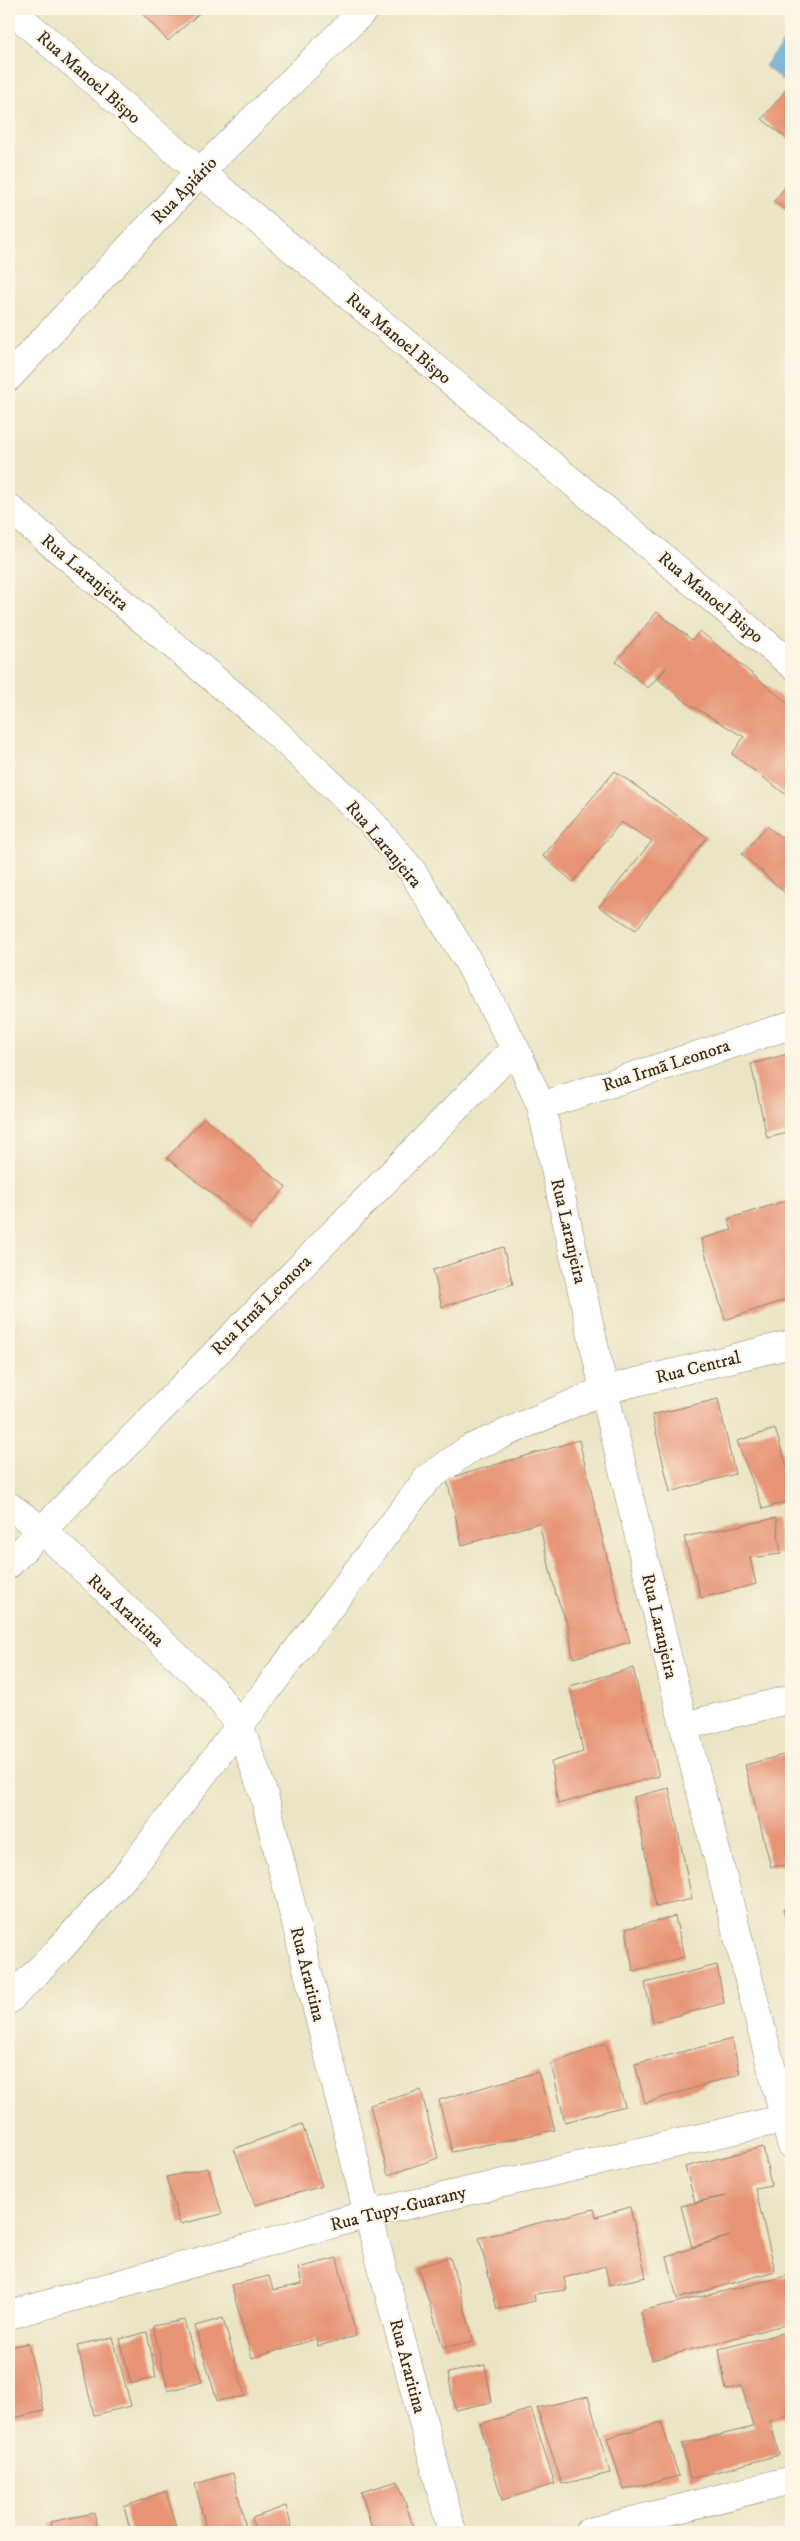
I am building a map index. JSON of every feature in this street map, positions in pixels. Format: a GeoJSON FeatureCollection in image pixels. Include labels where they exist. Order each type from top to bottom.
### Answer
{"type":"FeatureCollection","features":[{"type":"Feature","properties":{"kind":"street","name":"Rua Manoel Bispo"},"geometry":{"type":"LineString","coordinates":[[10,9],[200,172],[791,664]]}},
{"type":"Feature","properties":{"kind":"street","name":"Rua Apiário"},"geometry":{"type":"LineString","coordinates":[[9,377],[200,172],[365,9]]}},
{"type":"Feature","properties":{"kind":"street","name":"Rua Laranjeira"},"geometry":{"type":"LineString","coordinates":[[9,508],[262,719],[371,822],[412,871],[465,956],[515,1048],[541,1106],[604,1390],[684,1726],[789,2127]]}},
{"type":"Feature","properties":{"kind":"street","name":"Rua Irmã Leonora"},"geometry":{"type":"LineString","coordinates":[[541,1106],[791,1025]]}},
{"type":"Feature","properties":{"kind":"street","name":"Rua Irmã Leonora"},"geometry":{"type":"LineString","coordinates":[[9,1564],[41,1529],[515,1048]]}},
{"type":"Feature","properties":{"kind":"street","name":"Rua Central"},"geometry":{"type":"LineString","coordinates":[[9,2000],[58,1952],[131,1870],[427,1479],[469,1448],[604,1390],[791,1344]]}},
{"type":"Feature","properties":{"kind":"street","name":"Rua Araritina"},"geometry":{"type":"LineString","coordinates":[[9,1506],[41,1529],[212,1690],[240,1727],[264,1795],[368,2214],[452,2532]]}},
{"type":"Feature","properties":{"kind":"street"},"geometry":{"type":"LineString","coordinates":[[684,1726],[791,1700]]}},
{"type":"Feature","properties":{"kind":"street","name":"Rua Tupy-Guarany"},"geometry":{"type":"LineString","coordinates":[[9,2315],[368,2214],[789,2127]]}},
{"type":"Feature","properties":{"kind":"street"},"geometry":{"type":"LineString","coordinates":[[589,2532],[791,2480]]}},
{"type":"Feature","properties":{"kind":"water"},"geometry":{"type":"Polygon","coordinates":[[[791,33],[791,71],[783,81],[765,66],[791,33]]]}},
{"type":"Feature","properties":{"kind":"building"},"geometry":{"type":"Polygon","coordinates":[[[138,9],[204,9],[168,41],[138,9]]]}},
{"type":"Feature","properties":{"kind":"building"},"geometry":{"type":"Polygon","coordinates":[[[791,84],[791,142],[762,119],[791,84]]]}},
{"type":"Feature","properties":{"kind":"building"},"geometry":{"type":"Polygon","coordinates":[[[791,180],[791,214],[774,201],[791,180]]]}},
{"type":"Feature","properties":{"kind":"building"},"geometry":{"type":"Polygon","coordinates":[[[657,612],[692,640],[700,631],[791,706],[791,792],[788,796],[732,754],[744,737],[687,703],[658,679],[667,667],[648,688],[616,662],[657,612]]]}},
{"type":"Feature","properties":{"kind":"building"},"geometry":{"type":"Polygon","coordinates":[[[615,771],[707,837],[636,930],[599,907],[652,841],[621,822],[573,882],[543,856],[615,771]]]}},
{"type":"Feature","properties":{"kind":"building"},"geometry":{"type":"Polygon","coordinates":[[[767,826],[791,845],[791,885],[785,893],[742,854],[767,826]]]}},
{"type":"Feature","properties":{"kind":"building"},"geometry":{"type":"Polygon","coordinates":[[[791,1053],[791,1132],[767,1138],[751,1064],[791,1053]]]}},
{"type":"Feature","properties":{"kind":"building"},"geometry":{"type":"Polygon","coordinates":[[[204,1118],[286,1187],[252,1225],[167,1158],[204,1118]]]}},
{"type":"Feature","properties":{"kind":"building"},"geometry":{"type":"Polygon","coordinates":[[[791,1199],[791,1298],[725,1320],[701,1239],[732,1230],[728,1219],[791,1199]]]}},
{"type":"Feature","properties":{"kind":"building"},"geometry":{"type":"Polygon","coordinates":[[[503,1247],[513,1284],[442,1307],[433,1270],[503,1247]]]}},
{"type":"Feature","properties":{"kind":"building"},"geometry":{"type":"Polygon","coordinates":[[[718,1399],[735,1474],[670,1492],[652,1415],[718,1399]]]}},
{"type":"Feature","properties":{"kind":"building"},"geometry":{"type":"Polygon","coordinates":[[[775,1429],[791,1479],[791,1500],[763,1509],[737,1441],[775,1429]]]}},
{"type":"Feature","properties":{"kind":"building"},"geometry":{"type":"Polygon","coordinates":[[[579,1440],[613,1582],[630,1642],[573,1658],[568,1625],[556,1595],[539,1523],[462,1545],[447,1479],[579,1440]]]}},
{"type":"Feature","properties":{"kind":"building"},"geometry":{"type":"Polygon","coordinates":[[[776,1518],[781,1554],[750,1558],[756,1584],[701,1598],[684,1537],[776,1518]]]}},
{"type":"Feature","properties":{"kind":"building"},"geometry":{"type":"Polygon","coordinates":[[[633,1668],[659,1776],[558,1804],[551,1762],[583,1752],[570,1686],[633,1668]]]}},
{"type":"Feature","properties":{"kind":"building"},"geometry":{"type":"Polygon","coordinates":[[[791,1753],[791,1864],[771,1867],[745,1765],[791,1753]]]}},
{"type":"Feature","properties":{"kind":"building"},"geometry":{"type":"Polygon","coordinates":[[[669,1788],[692,1899],[656,1907],[634,1797],[669,1788]]]}},
{"type":"Feature","properties":{"kind":"building"},"geometry":{"type":"Polygon","coordinates":[[[791,1907],[791,1938],[783,1909],[791,1907]]]}},
{"type":"Feature","properties":{"kind":"building"},"geometry":{"type":"Polygon","coordinates":[[[675,1916],[684,1957],[633,1971],[626,1929],[675,1916]]]}},
{"type":"Feature","properties":{"kind":"building"},"geometry":{"type":"Polygon","coordinates":[[[717,1965],[724,2003],[653,2022],[645,1983],[717,1965]]]}},
{"type":"Feature","properties":{"kind":"building"},"geometry":{"type":"Polygon","coordinates":[[[732,2039],[740,2074],[645,2103],[635,2064],[732,2039]]]}},
{"type":"Feature","properties":{"kind":"building"},"geometry":{"type":"Polygon","coordinates":[[[606,2043],[625,2106],[565,2122],[551,2064],[606,2043]]]}},
{"type":"Feature","properties":{"kind":"building"},"geometry":{"type":"Polygon","coordinates":[[[538,2072],[555,2130],[452,2152],[439,2100],[538,2072]]]}},
{"type":"Feature","properties":{"kind":"building"},"geometry":{"type":"Polygon","coordinates":[[[421,2090],[438,2158],[388,2175],[370,2105],[421,2090]]]}},
{"type":"Feature","properties":{"kind":"building"},"geometry":{"type":"Polygon","coordinates":[[[302,2124],[322,2186],[255,2205],[234,2149],[302,2124]]]}},
{"type":"Feature","properties":{"kind":"building"},"geometry":{"type":"Polygon","coordinates":[[[763,2147],[771,2185],[755,2188],[775,2271],[677,2299],[667,2256],[730,2236],[692,2247],[681,2206],[726,2196],[695,2202],[685,2167],[763,2147]]]}},
{"type":"Feature","properties":{"kind":"building"},"geometry":{"type":"Polygon","coordinates":[[[208,2168],[222,2214],[180,2224],[166,2177],[208,2168]]]}},
{"type":"Feature","properties":{"kind":"building"},"geometry":{"type":"Polygon","coordinates":[[[630,2207],[646,2277],[609,2285],[605,2266],[564,2278],[567,2290],[534,2294],[535,2301],[497,2309],[479,2238],[594,2209],[596,2217],[630,2207]]]}},
{"type":"Feature","properties":{"kind":"building"},"geometry":{"type":"Polygon","coordinates":[[[450,2257],[474,2342],[443,2347],[418,2267],[450,2257]]]}},
{"type":"Feature","properties":{"kind":"building"},"geometry":{"type":"Polygon","coordinates":[[[337,2258],[356,2336],[318,2346],[316,2339],[252,2358],[231,2285],[269,2276],[273,2290],[302,2284],[298,2268],[337,2258]]]}},
{"type":"Feature","properties":{"kind":"building"},"geometry":{"type":"Polygon","coordinates":[[[791,2275],[791,2323],[652,2360],[641,2311],[791,2275]]]}},
{"type":"Feature","properties":{"kind":"building"},"geometry":{"type":"Polygon","coordinates":[[[223,2318],[245,2396],[217,2401],[195,2326],[223,2318]]]}},
{"type":"Feature","properties":{"kind":"building"},"geometry":{"type":"Polygon","coordinates":[[[184,2320],[202,2382],[168,2391],[153,2326],[184,2320]]]}},
{"type":"Feature","properties":{"kind":"building"},"geometry":{"type":"Polygon","coordinates":[[[791,2331],[791,2415],[770,2421],[779,2455],[690,2479],[682,2444],[753,2427],[742,2386],[726,2390],[719,2349],[791,2331]]]}},
{"type":"Feature","properties":{"kind":"building"},"geometry":{"type":"Polygon","coordinates":[[[147,2332],[156,2377],[131,2384],[120,2339],[147,2332]]]}},
{"type":"Feature","properties":{"kind":"building"},"geometry":{"type":"Polygon","coordinates":[[[113,2337],[131,2406],[94,2415],[77,2345],[113,2337]]]}},
{"type":"Feature","properties":{"kind":"building"},"geometry":{"type":"Polygon","coordinates":[[[28,2343],[44,2411],[10,2419],[9,2347],[28,2343]]]}},
{"type":"Feature","properties":{"kind":"building"},"geometry":{"type":"Polygon","coordinates":[[[485,2365],[492,2402],[455,2410],[448,2373],[485,2365]]]}},
{"type":"Feature","properties":{"kind":"building"},"geometry":{"type":"Polygon","coordinates":[[[588,2396],[610,2473],[562,2484],[537,2408],[588,2396]]]}},
{"type":"Feature","properties":{"kind":"building"},"geometry":{"type":"Polygon","coordinates":[[[531,2409],[555,2484],[502,2500],[480,2424],[531,2409]]]}},
{"type":"Feature","properties":{"kind":"building"},"geometry":{"type":"Polygon","coordinates":[[[661,2422],[679,2476],[624,2490],[607,2438],[661,2422]]]}},
{"type":"Feature","properties":{"kind":"building"},"geometry":{"type":"Polygon","coordinates":[[[233,2473],[247,2532],[207,2532],[195,2484],[233,2473]]]}},
{"type":"Feature","properties":{"kind":"building"},"geometry":{"type":"Polygon","coordinates":[[[398,2481],[415,2532],[373,2532],[361,2492],[398,2481]]]}},
{"type":"Feature","properties":{"kind":"building"},"geometry":{"type":"Polygon","coordinates":[[[166,2491],[177,2532],[131,2532],[124,2507],[166,2491]]]}},
{"type":"Feature","properties":{"kind":"building"},"geometry":{"type":"Polygon","coordinates":[[[286,2506],[293,2532],[255,2532],[252,2518],[286,2506]]]}},
{"type":"Feature","properties":{"kind":"building"},"geometry":{"type":"Polygon","coordinates":[[[94,2513],[98,2532],[52,2532],[50,2522],[94,2513]]]}}]}
